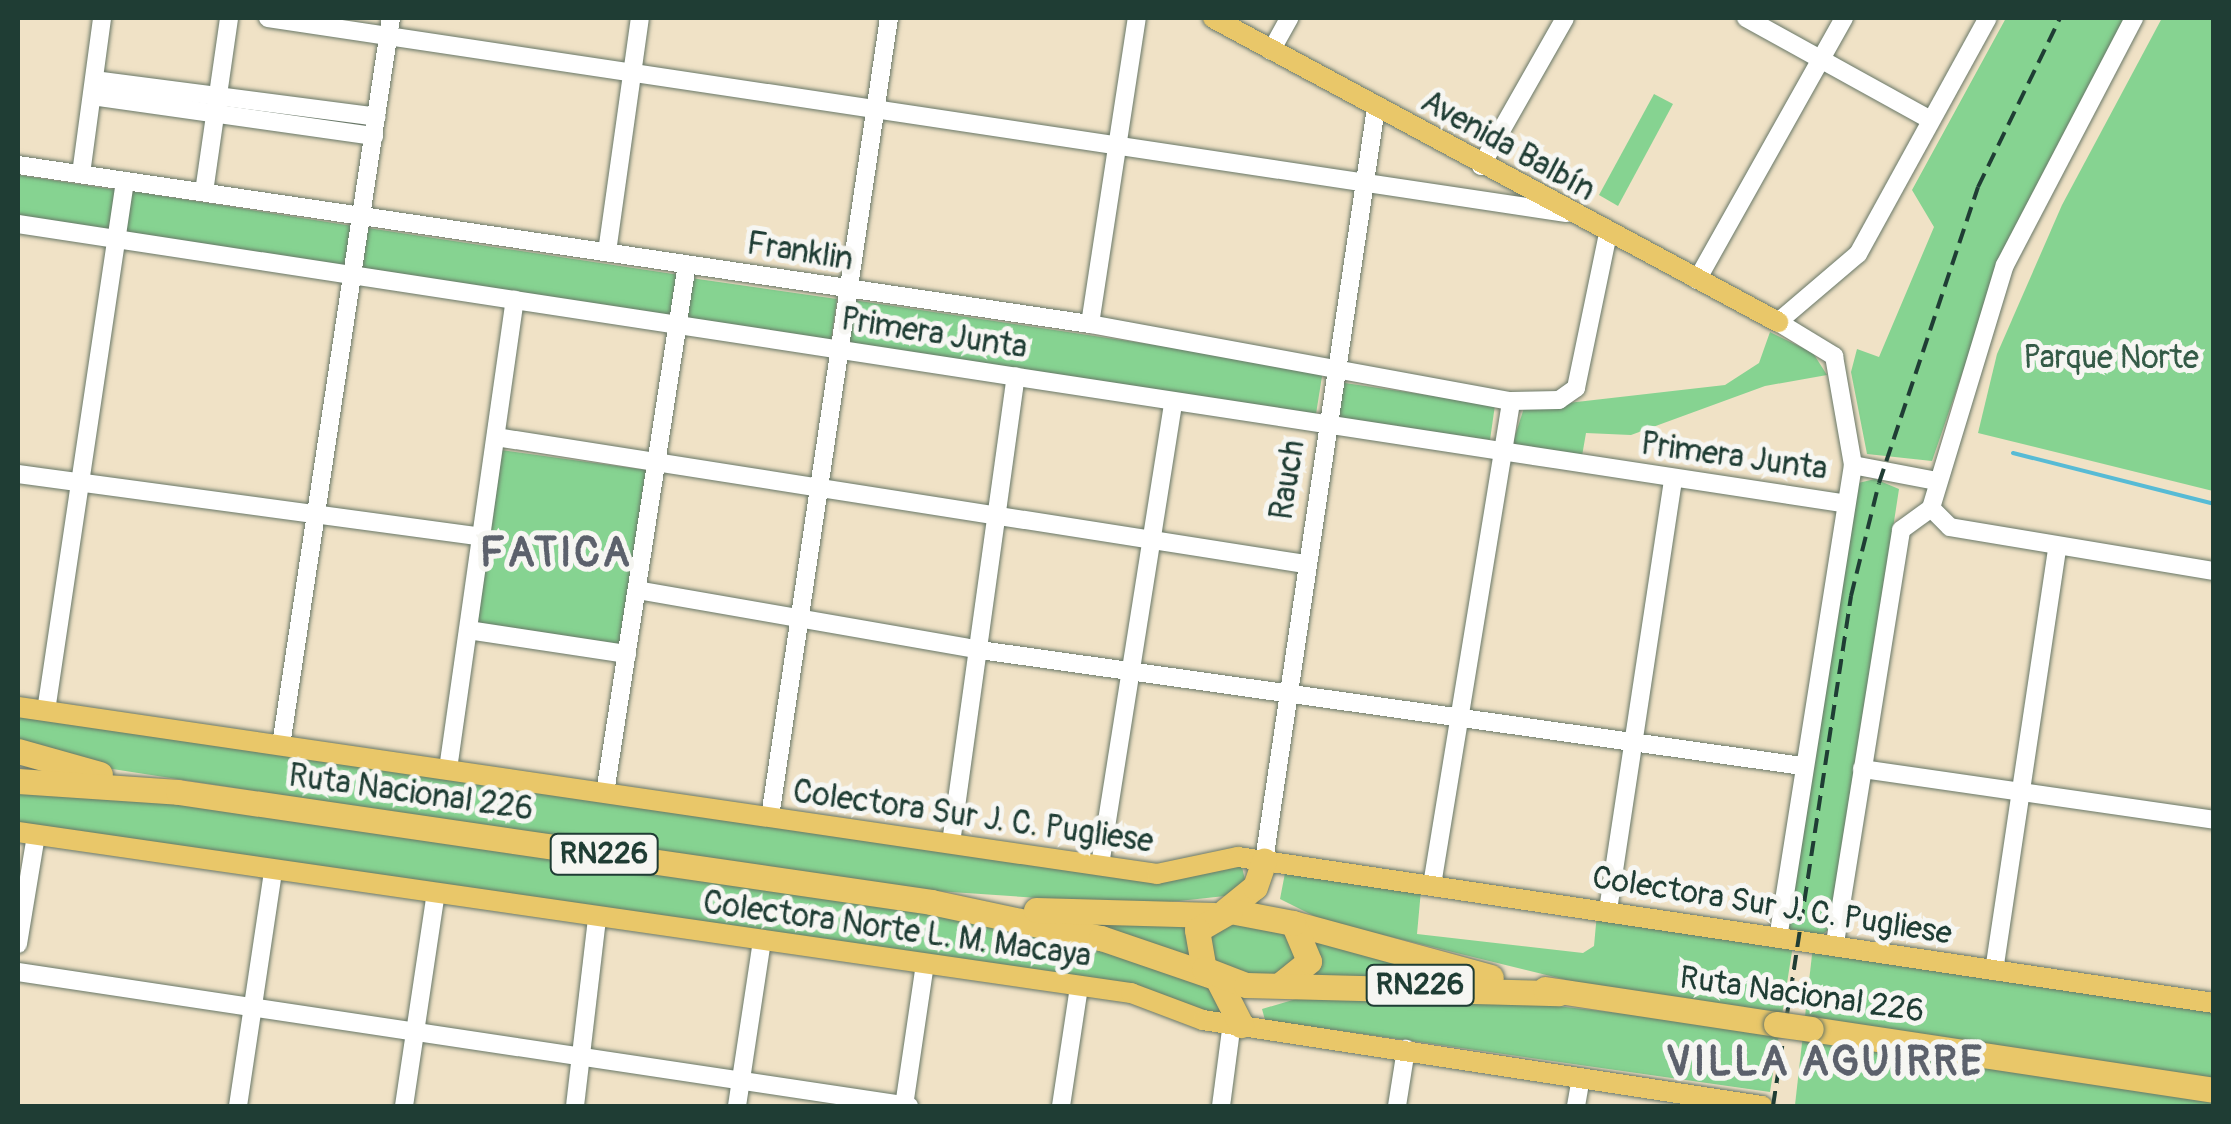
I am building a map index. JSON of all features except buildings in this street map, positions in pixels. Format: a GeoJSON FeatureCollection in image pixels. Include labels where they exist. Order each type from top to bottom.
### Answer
{"type":"FeatureCollection","features":[{"type":"Feature","properties":{"kind":"highway","name":"Ruta Nacional 226"},"geometry":{"type":"LineString","coordinates":[[18,752],[178,792]]}},
{"type":"Feature","properties":{"kind":"highway","name":"Ruta Nacional 226"},"geometry":{"type":"LineString","coordinates":[[18,781],[178,792],[931,902],[1101,938],[1215,977],[1279,984],[1559,993],[2214,1090]]}},
{"type":"Feature","properties":{"kind":"highway"},"geometry":{"type":"LineString","coordinates":[[1264,861],[1267,888],[1292,923],[1309,961],[1236,1024],[1194,941],[1217,914],[1255,887],[1264,861]]}},
{"type":"Feature","properties":{"kind":"highway","name":"Ruta Nacional 226"},"geometry":{"type":"LineString","coordinates":[[931,902],[1217,914],[1292,923],[1559,993]]}},
{"type":"Feature","properties":{"kind":"main road","name":"Avenida Balbín"},"geometry":{"type":"LineString","coordinates":[[1214,18],[1566,212],[1778,322]]}},
{"type":"Feature","properties":{"kind":"main road","name":"Colectora Sur J. C. Pugliese"},"geometry":{"type":"LineString","coordinates":[[18,707],[1167,875],[1230,857],[1264,861],[1779,933],[1994,971],[2214,1003]]}},
{"type":"Feature","properties":{"kind":"main road","name":"Colectora Norte L. M. Macaya"},"geometry":{"type":"LineString","coordinates":[[27,833],[1079,987],[1236,1024],[1753,1105]]}},
{"type":"Feature","properties":{"kind":"street"},"geometry":{"type":"LineString","coordinates":[[80,174],[102,18]]}},
{"type":"Feature","properties":{"kind":"street"},"geometry":{"type":"LineString","coordinates":[[204,192],[229,18]]}},
{"type":"Feature","properties":{"kind":"street"},"geometry":{"type":"LineString","coordinates":[[268,18],[389,26],[632,72],[1566,212]]}},
{"type":"Feature","properties":{"kind":"street"},"geometry":{"type":"LineString","coordinates":[[606,252],[640,18]]}},
{"type":"Feature","properties":{"kind":"street"},"geometry":{"type":"LineString","coordinates":[[770,817],[889,18]]}},
{"type":"Feature","properties":{"kind":"street"},"geometry":{"type":"LineString","coordinates":[[1090,324],[1137,18]]}},
{"type":"Feature","properties":{"kind":"street"},"geometry":{"type":"LineString","coordinates":[[1271,51],[1289,18]]}},
{"type":"Feature","properties":{"kind":"street"},"geometry":{"type":"LineString","coordinates":[[1481,166],[1565,18]]}},
{"type":"Feature","properties":{"kind":"street"},"geometry":{"type":"LineString","coordinates":[[1746,18],[1931,120]]}},
{"type":"Feature","properties":{"kind":"street"},"geometry":{"type":"LineString","coordinates":[[1697,280],[1844,18]]}},
{"type":"Feature","properties":{"kind":"street"},"geometry":{"type":"LineString","coordinates":[[1779,933],[1841,503],[1859,466],[1834,356],[1778,322],[1858,254],[1988,18]]}},
{"type":"Feature","properties":{"kind":"street"},"geometry":{"type":"LineString","coordinates":[[1835,943],[1901,530],[1931,508],[1936,481],[2005,265],[2134,18]]}},
{"type":"Feature","properties":{"kind":"street"},"geometry":{"type":"LineString","coordinates":[[281,745],[389,26]]}},
{"type":"Feature","properties":{"kind":"street"},"geometry":{"type":"LineString","coordinates":[[94,88],[375,126]]}},
{"type":"Feature","properties":{"kind":"street","name":"Rauch"},"geometry":{"type":"LineString","coordinates":[[1264,861],[1286,688],[1376,108]]}},
{"type":"Feature","properties":{"kind":"street","name":"Franklin"},"geometry":{"type":"LineString","coordinates":[[18,165],[1090,324],[1511,400],[1570,396],[1608,234]]}},
{"type":"Feature","properties":{"kind":"street"},"geometry":{"type":"LineString","coordinates":[[46,711],[125,181]]}},
{"type":"Feature","properties":{"kind":"street","name":"Primera Junta"},"geometry":{"type":"LineString","coordinates":[[18,224],[1841,503]]}},
{"type":"Feature","properties":{"kind":"street"},"geometry":{"type":"LineString","coordinates":[[605,793],[687,264]]}},
{"type":"Feature","properties":{"kind":"street"},"geometry":{"type":"LineString","coordinates":[[448,770],[516,300]]}},
{"type":"Feature","properties":{"kind":"street"},"geometry":{"type":"LineString","coordinates":[[951,842],[1016,377]]}},
{"type":"Feature","properties":{"kind":"street"},"geometry":{"type":"LineString","coordinates":[[1432,884],[1511,400]]}},
{"type":"Feature","properties":{"kind":"street"},"geometry":{"type":"LineString","coordinates":[[1100,865],[1173,402]]}},
{"type":"Feature","properties":{"kind":"street"},"geometry":{"type":"LineString","coordinates":[[496,437],[998,520],[1305,564]]}},
{"type":"Feature","properties":{"kind":"street","name":"Primera Junta"},"geometry":{"type":"LineString","coordinates":[[1859,466],[1936,481]]}},
{"type":"Feature","properties":{"kind":"street"},"geometry":{"type":"LineString","coordinates":[[18,474],[318,518],[482,537]]}},
{"type":"Feature","properties":{"kind":"street"},"geometry":{"type":"LineString","coordinates":[[1608,910],[1673,479]]}},
{"type":"Feature","properties":{"kind":"street"},"geometry":{"type":"LineString","coordinates":[[1931,508],[1950,527],[2057,548],[2214,571]]}},
{"type":"Feature","properties":{"kind":"street"},"geometry":{"type":"LineString","coordinates":[[1994,971],[2057,548]]}},
{"type":"Feature","properties":{"kind":"street"},"geometry":{"type":"LineString","coordinates":[[637,590],[980,650],[1286,688],[1802,766]]}},
{"type":"Feature","properties":{"kind":"street"},"geometry":{"type":"LineString","coordinates":[[468,630],[627,654]]}},
{"type":"Feature","properties":{"kind":"street"},"geometry":{"type":"LineString","coordinates":[[1862,769],[2021,789],[2214,820]]}},
{"type":"Feature","properties":{"kind":"street"},"geometry":{"type":"LineString","coordinates":[[18,944],[27,833]]}},
{"type":"Feature","properties":{"kind":"street"},"geometry":{"type":"LineString","coordinates":[[238,1106],[274,871]]}},
{"type":"Feature","properties":{"kind":"street"},"geometry":{"type":"LineString","coordinates":[[404,1106],[436,893]]}},
{"type":"Feature","properties":{"kind":"street"},"geometry":{"type":"LineString","coordinates":[[575,1106],[597,918]]}},
{"type":"Feature","properties":{"kind":"street"},"geometry":{"type":"LineString","coordinates":[[737,1106],[762,941]]}},
{"type":"Feature","properties":{"kind":"street"},"geometry":{"type":"LineString","coordinates":[[18,972],[906,1106],[925,964]]}},
{"type":"Feature","properties":{"kind":"street"},"geometry":{"type":"LineString","coordinates":[[1060,1106],[1079,987]]}},
{"type":"Feature","properties":{"kind":"street"},"geometry":{"type":"LineString","coordinates":[[1221,1106],[1236,1024]]}},
{"type":"Feature","properties":{"kind":"street"},"geometry":{"type":"LineString","coordinates":[[1398,1106],[1406,1049]]}},
{"type":"Feature","properties":{"kind":"street"},"geometry":{"type":"LineString","coordinates":[[1576,1106],[1581,1078]]}},
{"type":"Feature","properties":{"kind":"green space"},"geometry":{"type":"Polygon","coordinates":[[[2006,18],[2130,18],[2003,255],[1932,461],[1867,454],[1851,372],[1857,349],[1879,357],[1934,227],[1912,190],[2006,18]]]}},
{"type":"Feature","properties":{"kind":"green space","name":"Parque Norte"},"geometry":{"type":"Polygon","coordinates":[[[2162,18],[2213,18],[2213,491],[1978,433],[1997,354],[2062,205],[2162,18]]]}},
{"type":"Feature","properties":{"kind":"green space"},"geometry":{"type":"Polygon","coordinates":[[[1654,94],[1673,104],[1618,206],[1599,195],[1654,94]]]}},
{"type":"Feature","properties":{"kind":"green space"},"geometry":{"type":"Polygon","coordinates":[[[18,175],[116,190],[109,232],[18,219],[18,175]]]}},
{"type":"Feature","properties":{"kind":"green space"},"geometry":{"type":"Polygon","coordinates":[[[130,191],[353,226],[346,269],[124,234],[130,191]]]}},
{"type":"Feature","properties":{"kind":"green space"},"geometry":{"type":"Polygon","coordinates":[[[368,228],[680,275],[674,317],[362,270],[368,228]]]}},
{"type":"Feature","properties":{"kind":"green space"},"geometry":{"type":"Polygon","coordinates":[[[691,278],[837,299],[831,341],[685,320],[691,278]]]}},
{"type":"Feature","properties":{"kind":"green space"},"geometry":{"type":"Polygon","coordinates":[[[853,300],[1323,370],[1316,414],[846,345],[853,300]]]}},
{"type":"Feature","properties":{"kind":"green space"},"geometry":{"type":"Polygon","coordinates":[[[1770,332],[1813,353],[1827,375],[1765,386],[1631,435],[1586,433],[1582,456],[1512,445],[1524,408],[1725,385],[1759,363],[1770,332]]]}},
{"type":"Feature","properties":{"kind":"green space"},"geometry":{"type":"Polygon","coordinates":[[[1338,382],[1495,405],[1490,440],[1333,418],[1338,382]]]}},
{"type":"Feature","properties":{"kind":"green space"},"geometry":{"type":"Polygon","coordinates":[[[501,450],[646,470],[621,644],[476,624],[501,450]]]}},
{"type":"Feature","properties":{"kind":"green space"},"geometry":{"type":"Polygon","coordinates":[[[1875,479],[1899,489],[1832,927],[1819,937],[1786,928],[1854,484],[1875,479]]]}},
{"type":"Feature","properties":{"kind":"green space"},"geometry":{"type":"Polygon","coordinates":[[[18,711],[1065,865],[1225,863],[1242,867],[1246,884],[1225,896],[1142,905],[877,887],[106,768],[18,741],[18,711]]]}},
{"type":"Feature","properties":{"kind":"green space"},"geometry":{"type":"Polygon","coordinates":[[[18,790],[174,800],[931,911],[1103,949],[1207,985],[1222,1013],[18,825],[18,790]]]}},
{"type":"Feature","properties":{"kind":"green space"},"geometry":{"type":"Polygon","coordinates":[[[1285,873],[1421,890],[1417,934],[1583,953],[1594,946],[1597,913],[1793,945],[1770,1092],[1265,1020],[1262,1009],[1303,997],[1514,1001],[1775,1031],[1322,920],[1280,899],[1285,873]]]}},
{"type":"Feature","properties":{"kind":"green space"},"geometry":{"type":"Polygon","coordinates":[[[1020,912],[1198,918],[1187,943],[1192,965],[1020,912]]]}},
{"type":"Feature","properties":{"kind":"green space"},"geometry":{"type":"Polygon","coordinates":[[[1214,922],[1281,925],[1304,952],[1277,979],[1212,965],[1204,933],[1214,922]]]}},
{"type":"Feature","properties":{"kind":"green space"},"geometry":{"type":"Polygon","coordinates":[[[1313,933],[1490,983],[1307,979],[1313,933]]]}},
{"type":"Feature","properties":{"kind":"green space"},"geometry":{"type":"Polygon","coordinates":[[[1813,946],[2213,1009],[2213,1106],[1795,1105],[1813,946]]]}},
{"type":"Feature","properties":{"kind":"waterway"},"geometry":{"type":"LineString","coordinates":[[2013,453],[2214,504]]}},
{"type":"Feature","properties":{"kind":"railway"},"geometry":{"type":"LineString","coordinates":[[1773,1106],[1851,596],[1879,483],[1978,187],[2060,18]]}},
{"type":"Feature","properties":{"kind":"district","name":"FATICA"},"geometry":{"type":"Point","coordinates":[556,553]}},
{"type":"Feature","properties":{"kind":"district","name":"VILLA AGUIRRE"},"geometry":{"type":"Point","coordinates":[1825,1062]}}]}
